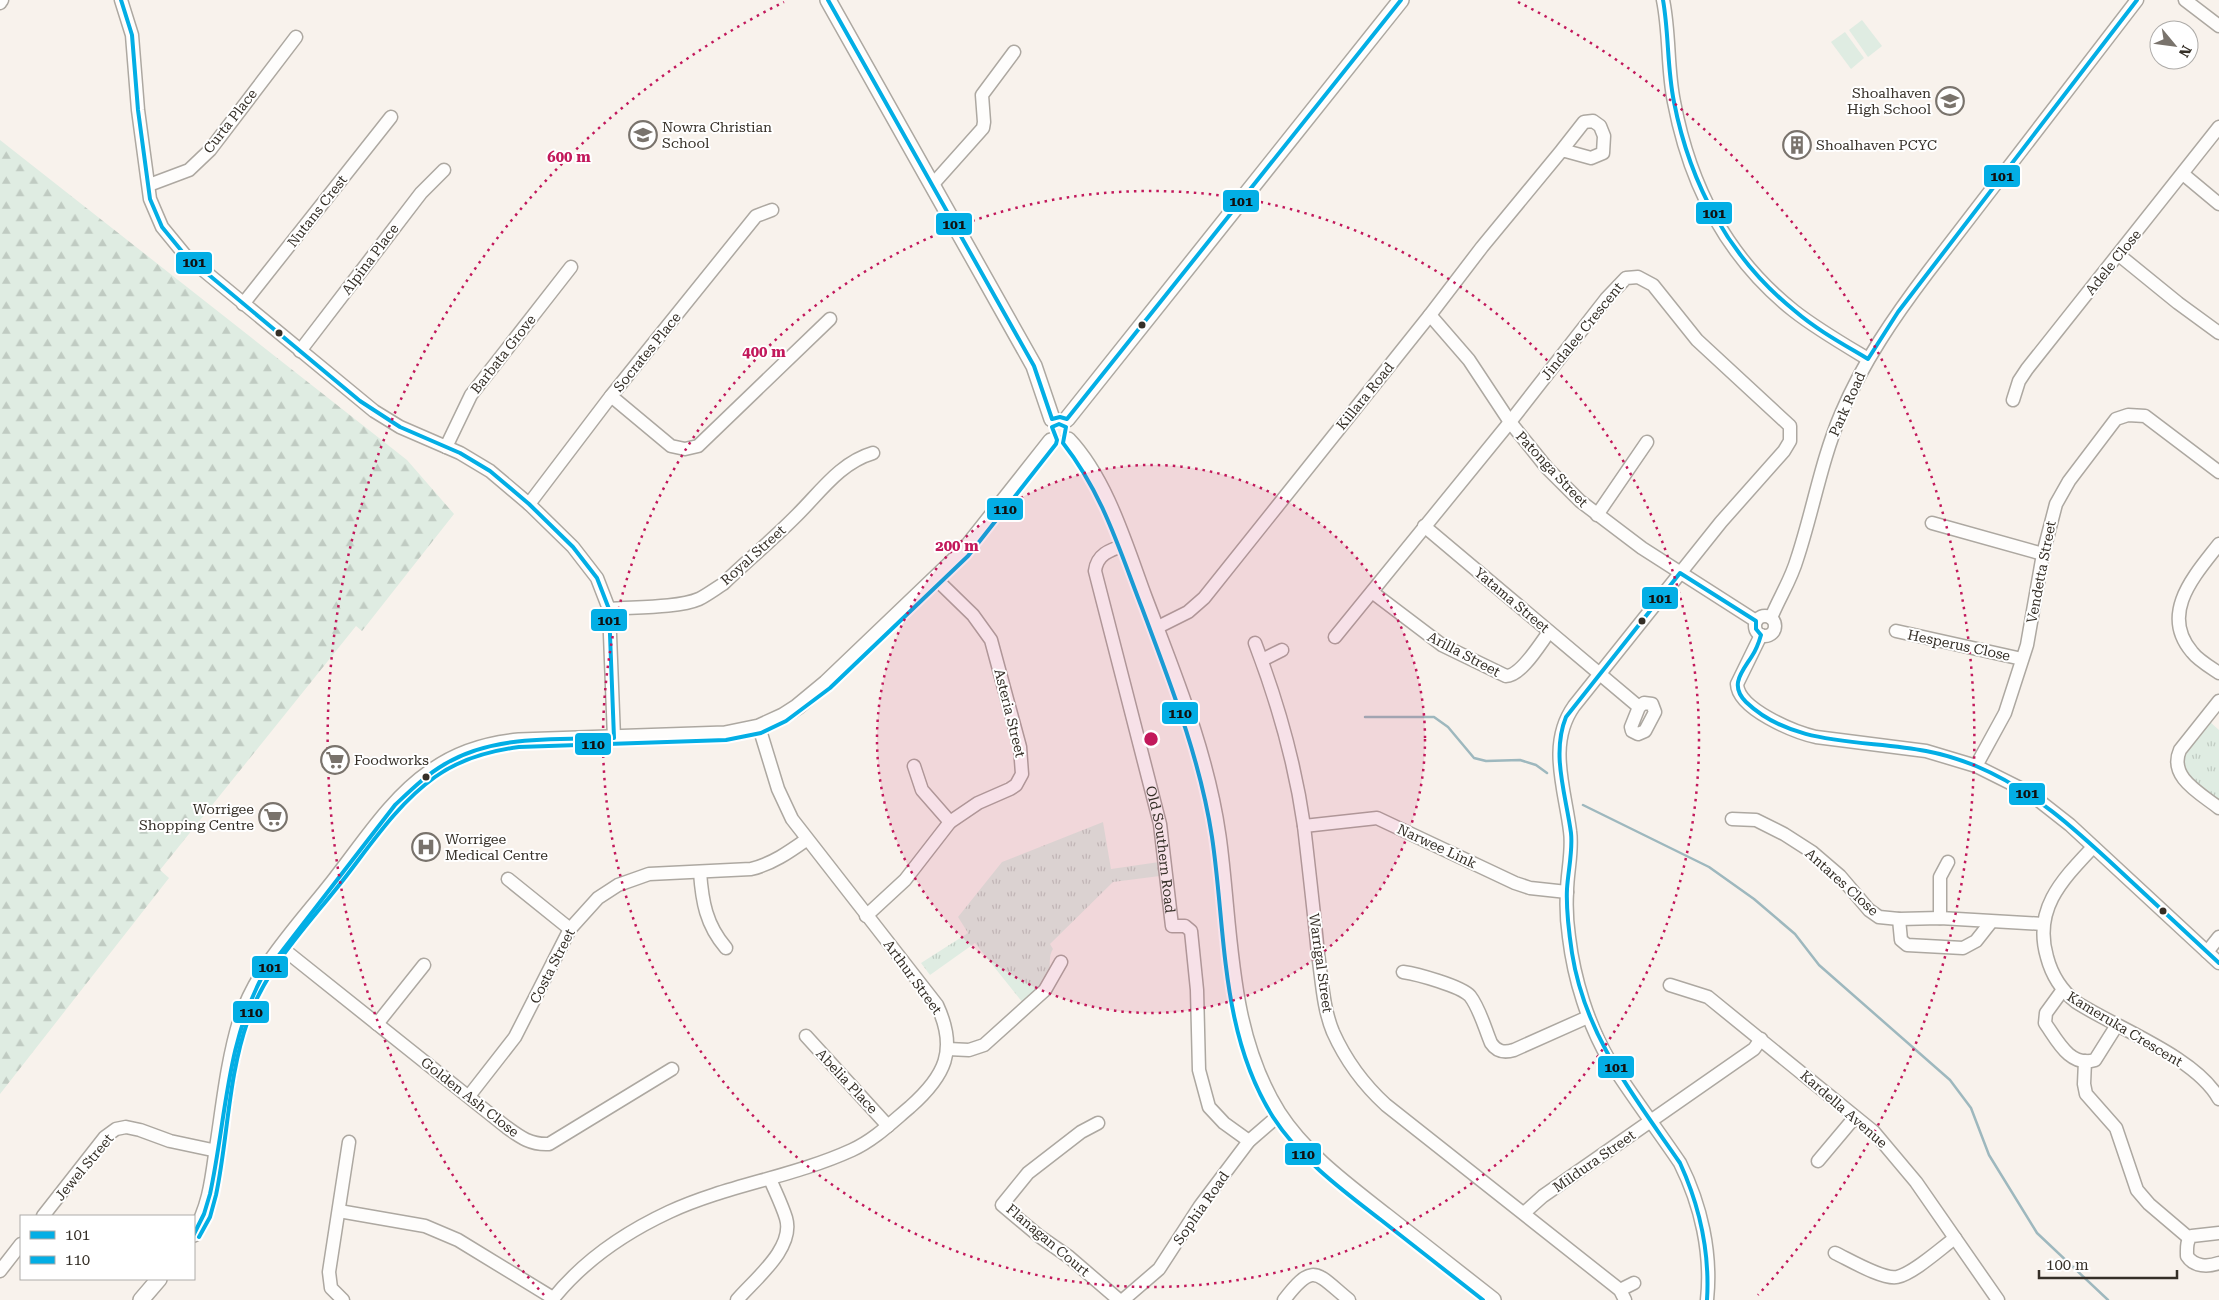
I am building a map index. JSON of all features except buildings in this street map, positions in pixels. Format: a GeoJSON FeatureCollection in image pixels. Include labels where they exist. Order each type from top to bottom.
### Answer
{"type":"FeatureCollection","features":[{"type":"Feature","properties":{"kind":"main road"},"geometry":{"type":"LineString","coordinates":[[828,0],[1034,366],[1052,419]]}},
{"type":"Feature","properties":{"kind":"main road"},"geometry":{"type":"LineString","coordinates":[[1067,419],[1401,0]]}},
{"type":"Feature","properties":{"kind":"main road"},"geometry":{"type":"LineString","coordinates":[[1060,416],[1067,419],[1072,429],[1068,440],[1060,444],[1051,441],[1046,430],[1052,419],[1060,416]]}},
{"type":"Feature","properties":{"kind":"main road"},"geometry":{"type":"LineString","coordinates":[[1068,440],[1088,464],[1124,545],[1192,721],[1207,779],[1217,832],[1235,989],[1244,1036],[1258,1076],[1279,1115],[1298,1138],[1330,1170],[1493,1300]]}},
{"type":"Feature","properties":{"kind":"main road"},"geometry":{"type":"LineString","coordinates":[[195,1232],[209,1203],[227,1083],[241,1020],[254,989],[282,948],[395,804],[412,786],[441,765],[473,749],[502,742],[725,734],[759,727],[798,707],[936,579],[981,530],[1051,441]]}},
{"type":"Feature","properties":{"kind":"main road"},"geometry":{"type":"LineString","coordinates":[[142,1300],[158,1280]]}},
{"type":"Feature","properties":{"kind":"street"},"geometry":{"type":"LineString","coordinates":[[121,0],[132,35],[138,110],[150,199],[155,212],[177,247],[243,304],[374,411],[400,427],[460,453],[490,471],[529,504],[586,562],[600,585],[609,609],[614,738]]}},
{"type":"Feature","properties":{"kind":"street"},"geometry":{"type":"LineString","coordinates":[[1662,0],[1667,23],[1673,99],[1681,135],[1701,194],[1724,234],[1749,268],[1775,295],[1828,335],[1868,359]]}},
{"type":"Feature","properties":{"kind":"street","name":"Park Road"},"geometry":{"type":"LineString","coordinates":[[1771,618],[1798,559],[1832,438],[1850,393],[1868,359],[1923,278],[2137,0]]}},
{"type":"Feature","properties":{"kind":"street"},"geometry":{"type":"LineString","coordinates":[[2185,0],[2219,26]]}},
{"type":"Feature","properties":{"kind":"street","name":"Curta Place"},"geometry":{"type":"LineString","coordinates":[[149,185],[189,170],[210,150],[296,37]]}},
{"type":"Feature","properties":{"kind":"street"},"geometry":{"type":"LineString","coordinates":[[933,184],[983,128],[982,95],[1014,52]]}},
{"type":"Feature","properties":{"kind":"street","name":"Nutans Crest"},"geometry":{"type":"LineString","coordinates":[[243,304],[391,118]]}},
{"type":"Feature","properties":{"kind":"street","name":"Adele Close"},"geometry":{"type":"LineString","coordinates":[[2013,400],[2019,381],[2027,369],[2219,127]]}},
{"type":"Feature","properties":{"kind":"street","name":"Killara Road"},"geometry":{"type":"LineString","coordinates":[[1156,628],[1188,612],[1204,598],[1482,247],[1562,150]]}},
{"type":"Feature","properties":{"kind":"street","name":"Alpina Place"},"geometry":{"type":"LineString","coordinates":[[300,351],[421,192],[444,170]]}},
{"type":"Feature","properties":{"kind":"street"},"geometry":{"type":"LineString","coordinates":[[2183,174],[2219,204]]}},
{"type":"Feature","properties":{"kind":"street","name":"Socrates Place"},"geometry":{"type":"LineString","coordinates":[[529,504],[612,396],[756,216],[772,210]]}},
{"type":"Feature","properties":{"kind":"street"},"geometry":{"type":"LineString","coordinates":[[2119,255],[2178,303],[2219,333]]}},
{"type":"Feature","properties":{"kind":"street","name":"Barbata Grove"},"geometry":{"type":"LineString","coordinates":[[446,447],[463,409],[482,380],[571,267]]}},
{"type":"Feature","properties":{"kind":"street","name":"Jindalee Crescent"},"geometry":{"type":"LineString","coordinates":[[1335,637],[1510,422],[1621,281],[1626,278],[1638,277],[1653,285],[1697,340],[1786,421],[1791,431],[1790,440],[1784,451],[1680,572]]}},
{"type":"Feature","properties":{"kind":"street","name":"Patonga Street"},"geometry":{"type":"LineString","coordinates":[[1430,315],[1469,360],[1510,422],[1548,468],[1580,501],[1597,515],[1680,572],[1756,621]]}},
{"type":"Feature","properties":{"kind":"street"},"geometry":{"type":"LineString","coordinates":[[612,396],[671,446],[685,449],[698,446],[830,319]]}},
{"type":"Feature","properties":{"kind":"street","name":"Vendetta Street"},"geometry":{"type":"LineString","coordinates":[[1976,766],[2005,712],[2027,645],[2042,554],[2056,504],[2069,481],[2116,419],[2128,415],[2146,416],[2219,472]]}},
{"type":"Feature","properties":{"kind":"street"},"geometry":{"type":"LineString","coordinates":[[1597,515],[1647,442]]}},
{"type":"Feature","properties":{"kind":"street","name":"Royal Street"},"geometry":{"type":"LineString","coordinates":[[609,609],[684,603],[704,596],[723,584],[849,464],[873,453]]}},
{"type":"Feature","properties":{"kind":"street"},"geometry":{"type":"LineString","coordinates":[[1932,523],[2042,554]]}},
{"type":"Feature","properties":{"kind":"street","name":"Yatama Street"},"geometry":{"type":"LineString","coordinates":[[1424,526],[1639,707]]}},
{"type":"Feature","properties":{"kind":"street"},"geometry":{"type":"LineString","coordinates":[[2219,544],[2188,584],[2181,599],[2179,618],[2183,639],[2192,653],[2219,673]]}},
{"type":"Feature","properties":{"kind":"street","name":"Old Southern Road"},"geometry":{"type":"LineString","coordinates":[[1124,545],[1111,549],[1101,556],[1096,564],[1095,571],[1160,824],[1172,926],[1185,926],[1191,931],[1197,990],[1199,1070],[1209,1107],[1224,1123],[1249,1141]]}},
{"type":"Feature","properties":{"kind":"street"},"geometry":{"type":"LineString","coordinates":[[1680,572],[1574,706],[1562,727],[1560,772],[1571,845],[1567,892],[1572,954],[1588,1017],[1609,1059],[1680,1164],[1697,1204],[1708,1259],[1708,1300]]}},
{"type":"Feature","properties":{"kind":"street","name":"Asteria Street"},"geometry":{"type":"LineString","coordinates":[[866,916],[905,880],[950,822],[969,807],[1016,785],[1022,774],[1023,767],[991,640],[973,615],[936,579]]}},
{"type":"Feature","properties":{"kind":"street","name":"Arilla Street"},"geometry":{"type":"LineString","coordinates":[[1372,592],[1442,645],[1506,676],[1511,676],[1519,670],[1550,632]]}},
{"type":"Feature","properties":{"kind":"street"},"geometry":{"type":"LineString","coordinates":[[1763,616],[1771,618],[1775,625],[1772,632],[1769,635],[1761,635],[1756,629],[1756,621],[1763,616]]}},
{"type":"Feature","properties":{"kind":"street","name":"Hesperus Close"},"geometry":{"type":"LineString","coordinates":[[1896,631],[2022,659]]}},
{"type":"Feature","properties":{"kind":"street"},"geometry":{"type":"LineString","coordinates":[[1761,635],[1754,653],[1738,677],[1737,690],[1740,696],[1763,715],[1805,735],[1926,752],[1976,766],[2028,792],[2058,814],[2219,963]]}},
{"type":"Feature","properties":{"kind":"street","name":"Warrigal Street"},"geometry":{"type":"LineString","coordinates":[[1255,643],[1284,726],[1304,826],[1324,1001],[1332,1030],[1345,1057],[1369,1090],[1386,1105],[1524,1213],[1622,1295],[1634,1283]]}},
{"type":"Feature","properties":{"kind":"street"},"geometry":{"type":"LineString","coordinates":[[1262,660],[1282,650]]}},
{"type":"Feature","properties":{"kind":"street"},"geometry":{"type":"LineString","coordinates":[[2219,701],[2180,750],[2177,758],[2181,776],[2219,808]]}},
{"type":"Feature","properties":{"kind":"street","name":"Arthur Street"},"geometry":{"type":"LineString","coordinates":[[552,1299],[572,1276],[602,1251],[636,1228],[670,1211],[706,1198],[852,1150],[880,1134],[936,1082],[944,1067],[948,1049],[947,1032],[936,1005],[806,840],[792,819],[782,797],[759,727]]}},
{"type":"Feature","properties":{"kind":"street"},"geometry":{"type":"LineString","coordinates":[[914,766],[922,790],[950,822]]}},
{"type":"Feature","properties":{"kind":"street","name":"Narwee Link"},"geometry":{"type":"LineString","coordinates":[[1304,826],[1377,818],[1515,883],[1530,888],[1567,892]]}},
{"type":"Feature","properties":{"kind":"street","name":"Antares Close"},"geometry":{"type":"LineString","coordinates":[[1732,819],[1756,820],[1784,834],[1812,852],[1840,876],[1869,910],[1878,916],[1899,919],[1940,918],[2043,924]]}},
{"type":"Feature","properties":{"kind":"street","name":"Costa Street"},"geometry":{"type":"LineString","coordinates":[[469,1096],[509,1046],[520,1029],[570,929],[598,898],[628,881],[658,872],[700,872],[752,869],[763,866],[780,858],[806,840]]}},
{"type":"Feature","properties":{"kind":"street","name":"Kameruka Crescent"},"geometry":{"type":"LineString","coordinates":[[2093,847],[2072,870],[2052,897],[2043,924],[2049,966],[2062,991],[2084,1007],[2192,1070],[2207,1082],[2219,1099]]}},
{"type":"Feature","properties":{"kind":"street"},"geometry":{"type":"LineString","coordinates":[[1940,918],[1940,877],[1948,862]]}},
{"type":"Feature","properties":{"kind":"street"},"geometry":{"type":"LineString","coordinates":[[700,872],[705,911],[716,935],[726,948]]}},
{"type":"Feature","properties":{"kind":"street"},"geometry":{"type":"LineString","coordinates":[[508,879],[570,929]]}},
{"type":"Feature","properties":{"kind":"street"},"geometry":{"type":"LineString","coordinates":[[1899,919],[1901,940],[1907,945],[1963,948],[1976,941],[1990,922]]}},
{"type":"Feature","properties":{"kind":"street"},"geometry":{"type":"LineString","coordinates":[[2206,952],[2219,937]]}},
{"type":"Feature","properties":{"kind":"street","name":"Golden Ash Close"},"geometry":{"type":"LineString","coordinates":[[282,948],[522,1138],[535,1144],[549,1144],[672,1069]]}},
{"type":"Feature","properties":{"kind":"street"},"geometry":{"type":"LineString","coordinates":[[948,1049],[969,1050],[984,1045],[1045,990],[1061,962]]}},
{"type":"Feature","properties":{"kind":"street"},"geometry":{"type":"LineString","coordinates":[[377,1024],[424,965]]}},
{"type":"Feature","properties":{"kind":"street"},"geometry":{"type":"LineString","coordinates":[[1403,972],[1425,976],[1467,994],[1491,1043],[1496,1049],[1504,1052],[1514,1050],[1588,1017]]}},
{"type":"Feature","properties":{"kind":"street","name":"Kardella Avenue"},"geometry":{"type":"LineString","coordinates":[[1670,985],[1708,996],[1856,1116],[1891,1150],[1916,1182],[1998,1300]]}},
{"type":"Feature","properties":{"kind":"street"},"geometry":{"type":"LineString","coordinates":[[2062,991],[2046,1013],[2045,1023],[2066,1053],[2071,1057],[2090,1062],[2098,1058],[2117,1025]]}},
{"type":"Feature","properties":{"kind":"street","name":"Abelia Place"},"geometry":{"type":"LineString","coordinates":[[806,1036],[888,1126]]}},
{"type":"Feature","properties":{"kind":"street","name":"Mildura Street"},"geometry":{"type":"LineString","coordinates":[[1524,1213],[1543,1196],[1754,1048],[1761,1039]]}},
{"type":"Feature","properties":{"kind":"street"},"geometry":{"type":"LineString","coordinates":[[2085,1061],[2084,1084],[2086,1094],[2116,1128],[2138,1190],[2149,1204],[2189,1238]]}},
{"type":"Feature","properties":{"kind":"street","name":"Sophia Road"},"geometry":{"type":"LineString","coordinates":[[1121,1300],[1159,1269],[1200,1206],[1249,1141],[1279,1115]]}},
{"type":"Feature","properties":{"kind":"street"},"geometry":{"type":"LineString","coordinates":[[1818,1161],[1856,1116]]}},
{"type":"Feature","properties":{"kind":"street","name":"Flanagan Court"},"geometry":{"type":"LineString","coordinates":[[1098,1122],[1081,1132],[1028,1173],[1002,1205],[1121,1300]]}},
{"type":"Feature","properties":{"kind":"street","name":"Jewel Street"},"geometry":{"type":"LineString","coordinates":[[44,1215],[105,1137],[116,1129],[140,1130],[170,1141],[217,1152]]}},
{"type":"Feature","properties":{"kind":"street"},"geometry":{"type":"LineString","coordinates":[[343,1300],[331,1288],[330,1272],[349,1142]]}},
{"type":"Feature","properties":{"kind":"street"},"geometry":{"type":"LineString","coordinates":[[737,1300],[779,1253],[788,1235],[786,1219],[770,1178]]}},
{"type":"Feature","properties":{"kind":"street"},"geometry":{"type":"LineString","coordinates":[[339,1211],[425,1226],[458,1240],[552,1299]]}},
{"type":"Feature","properties":{"kind":"street"},"geometry":{"type":"LineString","coordinates":[[2189,1238],[2197,1234],[2219,1233]]}},
{"type":"Feature","properties":{"kind":"street"},"geometry":{"type":"LineString","coordinates":[[1835,1254],[1880,1274],[1896,1277],[1915,1267],[1955,1238]]}},
{"type":"Feature","properties":{"kind":"street"},"geometry":{"type":"LineString","coordinates":[[2189,1238],[2187,1248],[2190,1260],[2206,1266],[2219,1263]]}},
{"type":"Feature","properties":{"kind":"street"},"geometry":{"type":"LineString","coordinates":[[0,1271],[20,1245]]}},
{"type":"Feature","properties":{"kind":"street"},"geometry":{"type":"LineString","coordinates":[[1284,1300],[1302,1278],[1312,1274],[1319,1276],[1349,1300]]}},
{"type":"Feature","properties":{"kind":"green space"},"geometry":{"type":"Polygon","coordinates":[[[1862,20],[1882,46],[1868,57],[1849,30],[1862,20]]]}},
{"type":"Feature","properties":{"kind":"green space"},"geometry":{"type":"Polygon","coordinates":[[[1845,32],[1864,58],[1851,69],[1831,42],[1845,32]]]}},
{"type":"Feature","properties":{"kind":"green space"},"geometry":{"type":"Polygon","coordinates":[[[0,140],[407,460],[454,514],[362,631],[356,626],[160,870],[169,878],[0,1094],[0,140]]]}},
{"type":"Feature","properties":{"kind":"green space"},"geometry":{"type":"Polygon","coordinates":[[[2210,722],[2219,730],[2219,800],[2184,772],[2182,760],[2210,722]]]}},
{"type":"Feature","properties":{"kind":"green space"},"geometry":{"type":"Polygon","coordinates":[[[1103,822],[1111,869],[1159,862],[1160,876],[1113,882],[1050,944],[1053,949],[1049,972],[1042,986],[1035,993],[1023,1003],[975,943],[930,975],[921,963],[968,933],[958,917],[1002,862],[1103,822]]]}},
{"type":"Feature","properties":{"kind":"waterway"},"geometry":{"type":"LineString","coordinates":[[1365,717],[1434,717],[1448,727],[1474,758],[1486,761],[1520,760],[1536,765],[1547,773]]}},
{"type":"Feature","properties":{"kind":"waterway"},"geometry":{"type":"LineString","coordinates":[[1583,805],[1709,867],[1754,899],[1795,934],[1819,965],[1950,1080],[1971,1108],[1989,1155],[2037,1233],[2108,1300]]}},
{"type":"Feature","properties":{"kind":"transit line","name":"101"},"geometry":{"type":"LineString","coordinates":[[121,0],[132,35],[138,110],[150,199],[162,227],[185,255],[360,401],[400,427],[460,453],[490,471],[529,504],[573,547],[597,578],[609,609],[614,738],[527,740],[506,743],[464,754],[438,768],[395,805],[262,977],[241,1029],[228,1083],[210,1194],[204,1214],[195,1232]]}},
{"type":"Feature","properties":{"kind":"transit line","name":"101"},"geometry":{"type":"LineString","coordinates":[[828,0],[1034,366],[1052,419],[1060,417],[1067,419],[1401,0]]}},
{"type":"Feature","properties":{"kind":"transit line","name":"101"},"geometry":{"type":"LineString","coordinates":[[1663,0],[1672,89],[1681,132],[1690,162],[1716,217],[1750,268],[1772,290],[1812,324],[1868,359],[1898,312],[2137,0]]}},
{"type":"Feature","properties":{"kind":"transit line","name":"110"},"geometry":{"type":"LineString","coordinates":[[199,1237],[210,1217],[216,1195],[236,1063],[241,1041],[256,1001],[276,965],[288,949],[384,827],[408,800],[435,777],[454,765],[497,751],[519,747],[726,740],[761,733],[786,721],[830,688],[968,556],[1056,444],[1057,440],[1052,427],[1059,424],[1066,427],[1063,443],[1089,482],[1109,522],[1173,693],[1192,750],[1207,808],[1212,837],[1223,945],[1234,1016],[1243,1051],[1256,1085],[1273,1117],[1284,1132],[1322,1173],[1483,1300]]}},
{"type":"Feature","properties":{"kind":"transit line","name":"101"},"geometry":{"type":"LineString","coordinates":[[1707,1300],[1708,1282],[1705,1247],[1698,1213],[1687,1180],[1680,1163],[1614,1064],[1600,1038],[1578,983],[1572,953],[1567,905],[1571,833],[1560,760],[1560,745],[1566,717],[1680,573],[1756,621],[1756,629],[1761,635],[1755,651],[1741,673],[1738,690],[1746,702],[1765,717],[1808,735],[1903,747],[1951,757],[1997,776],[2035,799],[2069,825],[2219,963]]}},
{"type":"Feature","properties":{"kind":"place","name":"Shoalhaven High School"},"geometry":{"type":"Point","coordinates":[1950,101]}},
{"type":"Feature","properties":{"kind":"place","name":"Nowra Christian School"},"geometry":{"type":"Point","coordinates":[643,135]}},
{"type":"Feature","properties":{"kind":"place","name":"Shoalhaven PCYC"},"geometry":{"type":"Point","coordinates":[1797,145]}},
{"type":"Feature","properties":{"kind":"place","name":"Foodworks"},"geometry":{"type":"Point","coordinates":[335,760]}},
{"type":"Feature","properties":{"kind":"place","name":"Worrigee Shopping Centre"},"geometry":{"type":"Point","coordinates":[273,817]}},
{"type":"Feature","properties":{"kind":"place","name":"Worrigee Medical Centre"},"geometry":{"type":"Point","coordinates":[426,847]}}]}
